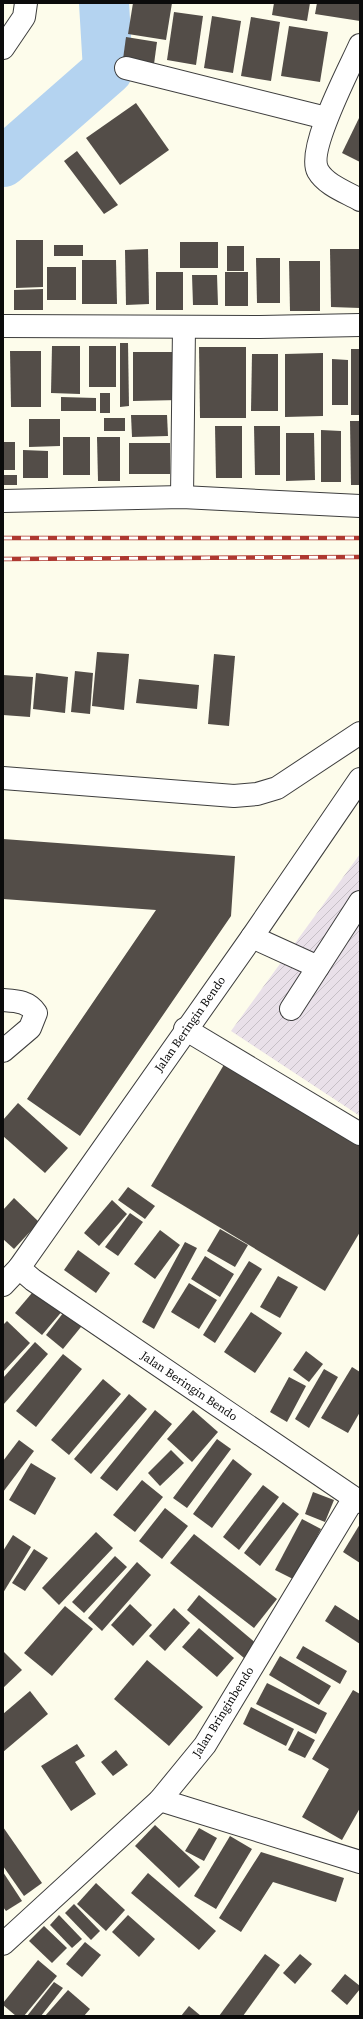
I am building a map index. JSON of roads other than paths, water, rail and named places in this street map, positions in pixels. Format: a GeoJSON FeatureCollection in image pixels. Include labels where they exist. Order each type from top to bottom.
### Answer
{"type":"FeatureCollection","features":[{"type":"Feature","properties":{"kind":"street"},"geometry":{"type":"LineString","coordinates":[[3,48],[24,17],[26,3]]}},
{"type":"Feature","properties":{"kind":"street"},"geometry":{"type":"LineString","coordinates":[[360,45],[326,118],[316,156],[317,170],[325,180],[360,200]]}},
{"type":"Feature","properties":{"kind":"street"},"geometry":{"type":"LineString","coordinates":[[126,68],[326,118]]}},
{"type":"Feature","properties":{"kind":"street"},"geometry":{"type":"LineString","coordinates":[[3,326],[184,327],[360,325]]}},
{"type":"Feature","properties":{"kind":"street"},"geometry":{"type":"LineString","coordinates":[[182,497],[184,327]]}},
{"type":"Feature","properties":{"kind":"street"},"geometry":{"type":"LineString","coordinates":[[3,501],[182,497],[360,506]]}},
{"type":"Feature","properties":{"kind":"street"},"geometry":{"type":"LineString","coordinates":[[3,778],[234,796],[257,794],[277,788],[360,733]]}},
{"type":"Feature","properties":{"kind":"street","name":"Jalan Beringin Bendo"},"geometry":{"type":"LineString","coordinates":[[3,1285],[19,1268],[252,937],[360,779]]}},
{"type":"Feature","properties":{"kind":"street"},"geometry":{"type":"LineString","coordinates":[[291,1009],[360,902]]}},
{"type":"Feature","properties":{"kind":"street"},"geometry":{"type":"LineString","coordinates":[[252,937],[318,967]]}},
{"type":"Feature","properties":{"kind":"street"},"geometry":{"type":"LineString","coordinates":[[3,1000],[29,1004],[36,1013],[30,1028],[3,1051]]}},
{"type":"Feature","properties":{"kind":"street"},"geometry":{"type":"LineString","coordinates":[[186,1029],[360,1134]]}},
{"type":"Feature","properties":{"kind":"street","name":"Jalan Beringin Bendo"},"geometry":{"type":"LineString","coordinates":[[19,1268],[33,1280],[357,1500]]}},
{"type":"Feature","properties":{"kind":"street","name":"Jalan Bringinbendo"},"geometry":{"type":"LineString","coordinates":[[3,1944],[160,1800],[205,1745],[357,1500]]}},
{"type":"Feature","properties":{"kind":"street"},"geometry":{"type":"LineString","coordinates":[[160,1800],[360,1862]]}},
{"type":"Feature","properties":{"kind":"waterway"},"geometry":{"type":"LineString","coordinates":[[3,162],[108,70],[104,3]]}},
{"type":"Feature","properties":{"kind":"railway"},"geometry":{"type":"LineString","coordinates":[[3,538],[360,538]]}},
{"type":"Feature","properties":{"kind":"railway"},"geometry":{"type":"LineString","coordinates":[[3,559],[360,557]]}}]}
